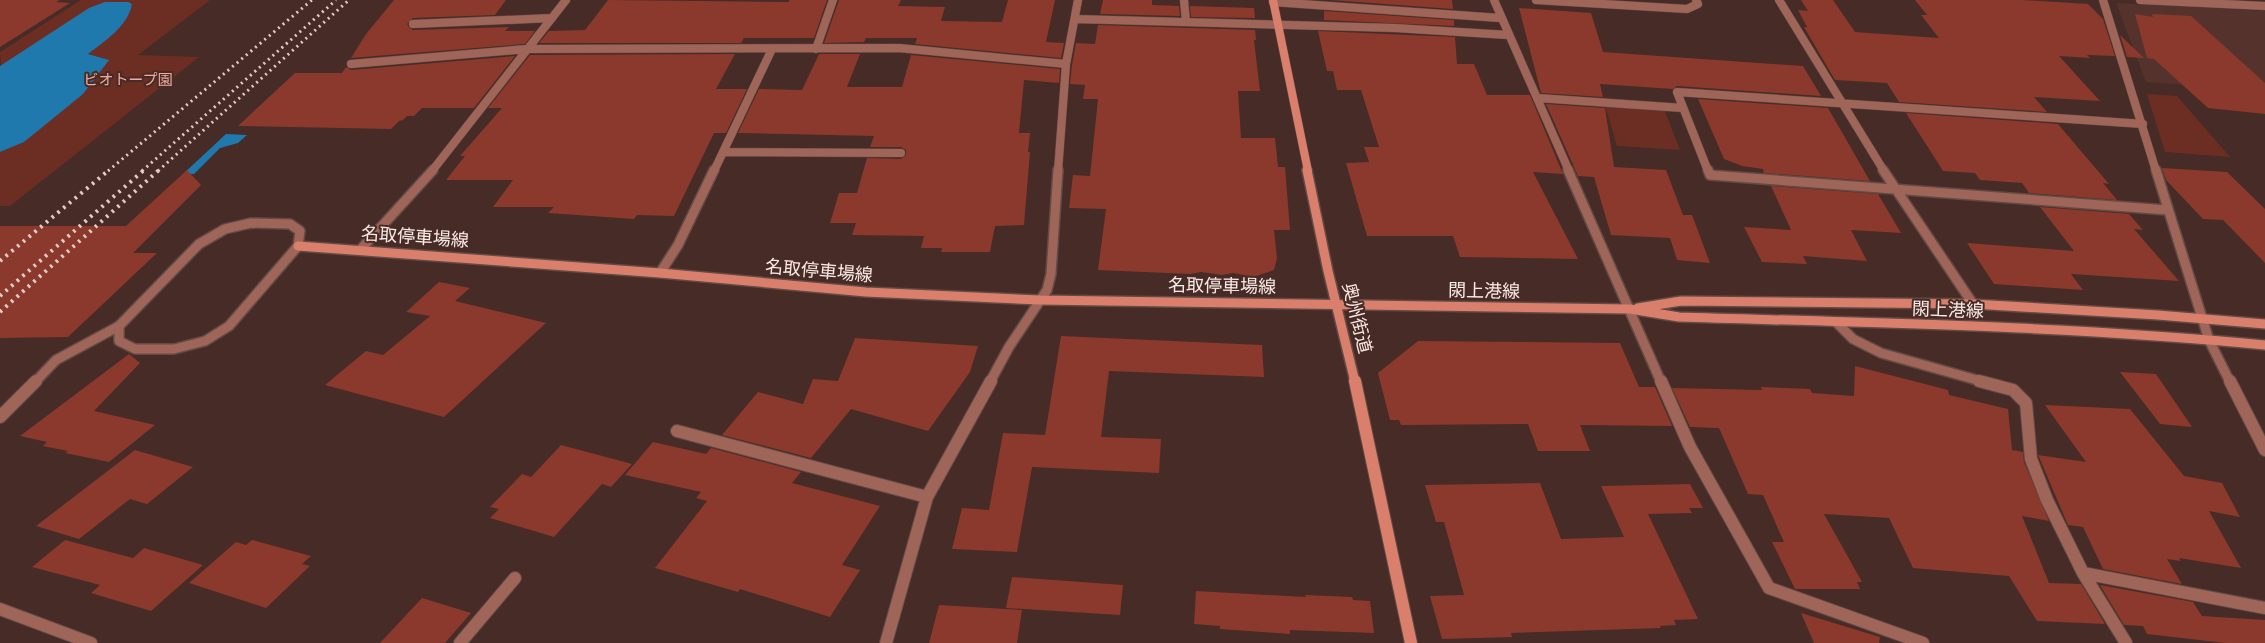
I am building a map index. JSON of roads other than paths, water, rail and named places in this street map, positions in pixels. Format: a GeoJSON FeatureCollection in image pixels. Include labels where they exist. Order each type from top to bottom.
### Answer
{"type":"FeatureCollection","features":[{"type":"Feature","properties":{"kind":"main road","name":"奥州街道"},"geometry":{"type":"LineString","coordinates":[[1273,1],[1326,261],[1348,343],[1411,643]]}},
{"type":"Feature","properties":{"kind":"main road","name":"名取停車場線"},"geometry":{"type":"LineString","coordinates":[[298,246],[361,249],[660,273],[866,292],[1040,300],[1337,306]]}},
{"type":"Feature","properties":{"kind":"main road","name":"閖上港線"},"geometry":{"type":"LineString","coordinates":[[1630,309],[1681,301],[1973,304],[2202,318],[2265,324]]}},
{"type":"Feature","properties":{"kind":"main road","name":"閖上港線"},"geometry":{"type":"LineString","coordinates":[[1337,306],[1630,309],[1679,317],[2065,330],[2265,345]]}},
{"type":"Feature","properties":{"kind":"street"},"geometry":{"type":"LineString","coordinates":[[361,249],[386,224],[437,166],[566,0]]}},
{"type":"Feature","properties":{"kind":"street"},"geometry":{"type":"LineString","coordinates":[[816,49],[834,0]]}},
{"type":"Feature","properties":{"kind":"street"},"geometry":{"type":"LineString","coordinates":[[886,643],[927,497],[1009,347],[1047,290],[1051,274],[1066,64],[1078,0]]}},
{"type":"Feature","properties":{"kind":"street"},"geometry":{"type":"LineString","coordinates":[[1184,0],[1186,22]]}},
{"type":"Feature","properties":{"kind":"street"},"geometry":{"type":"LineString","coordinates":[[1494,0],[1508,36],[1538,98],[1620,283],[1690,447],[1769,588],[1923,643]]}},
{"type":"Feature","properties":{"kind":"street"},"geometry":{"type":"LineString","coordinates":[[1536,0],[1687,9],[1698,4],[1696,0]]}},
{"type":"Feature","properties":{"kind":"street"},"geometry":{"type":"LineString","coordinates":[[1779,0],[1895,190],[1973,304]]}},
{"type":"Feature","properties":{"kind":"street"},"geometry":{"type":"LineString","coordinates":[[2103,0],[2202,318],[2210,340],[2265,450]]}},
{"type":"Feature","properties":{"kind":"street"},"geometry":{"type":"LineString","coordinates":[[2140,0],[2265,6]]}},
{"type":"Feature","properties":{"kind":"street"},"geometry":{"type":"LineString","coordinates":[[1273,1],[1500,18]]}},
{"type":"Feature","properties":{"kind":"street"},"geometry":{"type":"LineString","coordinates":[[413,24],[552,18]]}},
{"type":"Feature","properties":{"kind":"street"},"geometry":{"type":"LineString","coordinates":[[1075,19],[1395,28],[1508,36]]}},
{"type":"Feature","properties":{"kind":"street"},"geometry":{"type":"LineString","coordinates":[[350,64],[527,49],[924,49],[1066,64]]}},
{"type":"Feature","properties":{"kind":"street"},"geometry":{"type":"LineString","coordinates":[[660,273],[678,245],[772,49]]}},
{"type":"Feature","properties":{"kind":"street"},"geometry":{"type":"LineString","coordinates":[[2143,124],[1677,92],[1710,176],[2167,210]]}},
{"type":"Feature","properties":{"kind":"street"},"geometry":{"type":"LineString","coordinates":[[1538,98],[1683,108]]}},
{"type":"Feature","properties":{"kind":"street"},"geometry":{"type":"LineString","coordinates":[[724,152],[901,153]]}},
{"type":"Feature","properties":{"kind":"street"},"geometry":{"type":"LineString","coordinates":[[0,416],[56,360],[119,326],[199,244],[225,229],[251,223],[290,224],[300,231],[298,246],[229,326],[205,341],[174,350],[135,349],[118,341],[119,326]]}},
{"type":"Feature","properties":{"kind":"street"},"geometry":{"type":"LineString","coordinates":[[1837,323],[1853,339],[1881,353],[2013,390],[2026,403],[2031,459],[2047,500],[2084,573],[2126,643]]}},
{"type":"Feature","properties":{"kind":"street"},"geometry":{"type":"LineString","coordinates":[[677,431],[927,497]]}},
{"type":"Feature","properties":{"kind":"street"},"geometry":{"type":"LineString","coordinates":[[2084,573],[2265,608]]}},
{"type":"Feature","properties":{"kind":"street"},"geometry":{"type":"LineString","coordinates":[[460,643],[515,578]]}},
{"type":"Feature","properties":{"kind":"street"},"geometry":{"type":"LineString","coordinates":[[0,609],[91,643]]}},
{"type":"Feature","properties":{"kind":"water"},"geometry":{"type":"Polygon","coordinates":[[[105,2],[128,2],[132,4],[130,12],[121,26],[88,54],[109,60],[83,94],[24,142],[0,152],[0,66],[89,8],[105,2]]]}},
{"type":"Feature","properties":{"kind":"water"},"geometry":{"type":"Polygon","coordinates":[[[226,134],[247,135],[238,143],[220,148],[194,174],[183,174],[226,134]]]}},
{"type":"Feature","properties":{"kind":"railway"},"geometry":{"type":"LineString","coordinates":[[108,171],[312,0]]}},
{"type":"Feature","properties":{"kind":"railway"},"geometry":{"type":"LineString","coordinates":[[142,171],[336,0]]}},
{"type":"Feature","properties":{"kind":"railway"},"geometry":{"type":"LineString","coordinates":[[158,171],[349,0]]}},
{"type":"Feature","properties":{"kind":"railway"},"geometry":{"type":"LineString","coordinates":[[0,261],[109,170]]}},
{"type":"Feature","properties":{"kind":"railway"},"geometry":{"type":"LineString","coordinates":[[0,296],[144,170]]}},
{"type":"Feature","properties":{"kind":"railway"},"geometry":{"type":"LineString","coordinates":[[0,312],[159,170]]}},
{"type":"Feature","properties":{"kind":"park label","name":"ビオトープ園"},"geometry":{"type":"Point","coordinates":[128,80]}}]}
